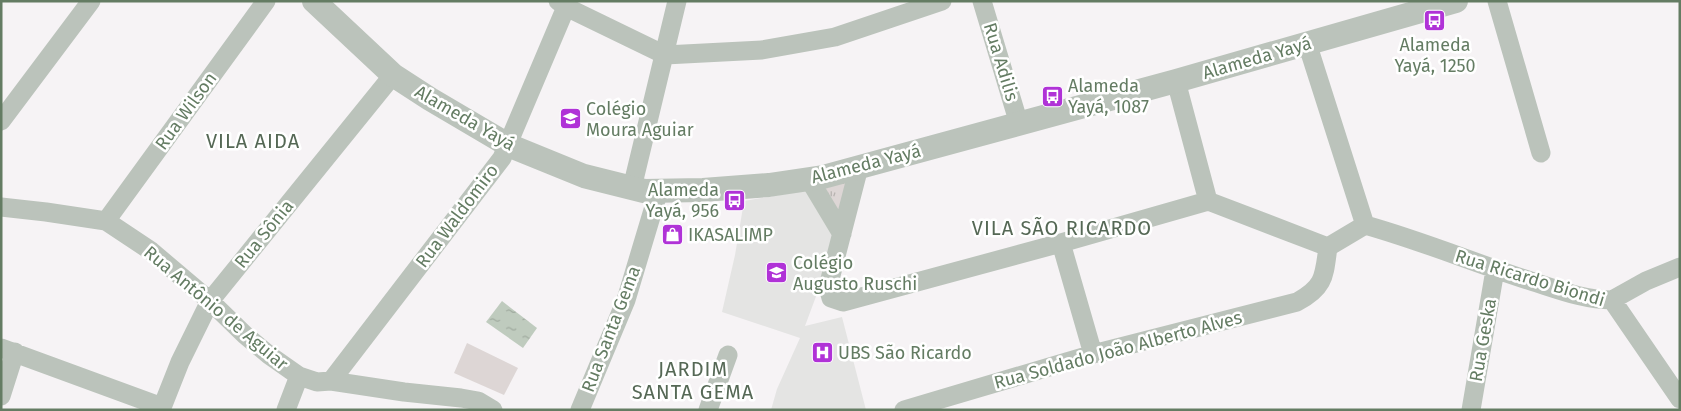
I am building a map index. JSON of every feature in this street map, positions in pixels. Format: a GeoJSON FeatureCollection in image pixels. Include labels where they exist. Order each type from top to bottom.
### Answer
{"type":"FeatureCollection","features":[{"type":"Feature","properties":{"kind":"street"},"geometry":{"type":"LineString","coordinates":[[1,121],[90,1]]}},
{"type":"Feature","properties":{"kind":"street","name":"Rua Wilson"},"geometry":{"type":"LineString","coordinates":[[106,221],[266,1]]}},
{"type":"Feature","properties":{"kind":"street","name":"Alameda Yayá"},"geometry":{"type":"LineString","coordinates":[[314,1],[393,75],[508,145],[584,176],[644,191],[722,189],[769,185],[823,177],[1176,82],[1456,1]]}},
{"type":"Feature","properties":{"kind":"street"},"geometry":{"type":"LineString","coordinates":[[632,188],[678,1]]}},
{"type":"Feature","properties":{"kind":"street"},"geometry":{"type":"LineString","coordinates":[[562,4],[665,55],[762,50],[835,37],[942,1]]}},
{"type":"Feature","properties":{"kind":"street","name":"Rua Adilis"},"geometry":{"type":"LineString","coordinates":[[982,1],[1019,124]]}},
{"type":"Feature","properties":{"kind":"street"},"geometry":{"type":"LineString","coordinates":[[1497,1],[1541,153]]}},
{"type":"Feature","properties":{"kind":"street","name":"Rua Waldomiro"},"geometry":{"type":"LineString","coordinates":[[331,381],[502,158],[562,4]]}},
{"type":"Feature","properties":{"kind":"street"},"geometry":{"type":"LineString","coordinates":[[859,167],[828,287],[831,298],[842,302],[1208,201],[1328,247],[1365,225],[1307,43]]}},
{"type":"Feature","properties":{"kind":"street","name":"Rua Sônia"},"geometry":{"type":"LineString","coordinates":[[162,408],[180,362],[210,301],[393,75]]}},
{"type":"Feature","properties":{"kind":"street"},"geometry":{"type":"LineString","coordinates":[[1176,82],[1208,201]]}},
{"type":"Feature","properties":{"kind":"street"},"geometry":{"type":"LineString","coordinates":[[809,179],[842,234]]}},
{"type":"Feature","properties":{"kind":"street","name":"Rua Santa Gema"},"geometry":{"type":"LineString","coordinates":[[580,410],[626,300],[659,190]]}},
{"type":"Feature","properties":{"kind":"street","name":"Rua Antônio de Aguiar"},"geometry":{"type":"LineString","coordinates":[[1,208],[46,212],[106,221],[151,252],[210,301],[251,340],[299,376],[317,382],[331,381],[461,398],[478,402],[493,410]]}},
{"type":"Feature","properties":{"kind":"street","name":"Rua Ricardo Biondi"},"geometry":{"type":"LineString","coordinates":[[1365,225],[1387,231],[1495,270],[1581,297],[1612,300],[1680,399]]}},
{"type":"Feature","properties":{"kind":"street"},"geometry":{"type":"LineString","coordinates":[[1061,243],[1093,354]]}},
{"type":"Feature","properties":{"kind":"street","name":"Rua Soldado João Alberto Alves"},"geometry":{"type":"LineString","coordinates":[[904,410],[1093,354],[1297,302],[1310,295],[1318,287],[1324,276],[1328,247]]}},
{"type":"Feature","properties":{"kind":"street"},"geometry":{"type":"LineString","coordinates":[[1612,300],[1646,280],[1680,267]]}},
{"type":"Feature","properties":{"kind":"street","name":"Rua Geska"},"geometry":{"type":"LineString","coordinates":[[1471,410],[1495,270]]}},
{"type":"Feature","properties":{"kind":"street"},"geometry":{"type":"LineString","coordinates":[[1,396],[8,350],[162,408]]}},
{"type":"Feature","properties":{"kind":"street"},"geometry":{"type":"LineString","coordinates":[[708,410],[728,354]]}},
{"type":"Feature","properties":{"kind":"street"},"geometry":{"type":"LineString","coordinates":[[286,410],[299,376]]}},
{"type":"Feature","properties":{"kind":"shaded area","name":"Colégio Augusto Ruschi"},"geometry":{"type":"Polygon","coordinates":[[[808,190],[836,234],[805,326],[842,317],[866,410],[771,410],[777,389],[800,338],[722,312],[735,255],[744,201],[808,190]]]}},
{"type":"Feature","properties":{"kind":"green space"},"geometry":{"type":"Polygon","coordinates":[[[852,180],[840,222],[823,189],[852,180]]]}},
{"type":"Feature","properties":{"kind":"green space"},"geometry":{"type":"Polygon","coordinates":[[[467,343],[518,368],[504,395],[454,373],[467,343]]]}},
{"type":"Feature","properties":{"kind":"water"},"geometry":{"type":"Polygon","coordinates":[[[502,301],[537,328],[523,348],[486,322],[502,301]]]}},
{"type":"Feature","properties":{"kind":"place","name":"Alameda Yayá, 1250"},"geometry":{"type":"Point","coordinates":[1435,20]}},
{"type":"Feature","properties":{"kind":"place","name":"Alameda Yayá, 1087"},"geometry":{"type":"Point","coordinates":[1052,96]}},
{"type":"Feature","properties":{"kind":"place","name":"Colégio Moura Aguiar"},"geometry":{"type":"Point","coordinates":[570,119]}},
{"type":"Feature","properties":{"kind":"place","name":"Alameda Yayá, 956"},"geometry":{"type":"Point","coordinates":[735,200]}},
{"type":"Feature","properties":{"kind":"place","name":"IKASALIMP"},"geometry":{"type":"Point","coordinates":[672,235]}},
{"type":"Feature","properties":{"kind":"place","name":"Colégio Augusto Ruschi"},"geometry":{"type":"Point","coordinates":[777,273]}},
{"type":"Feature","properties":{"kind":"place","name":"UBS São Ricardo"},"geometry":{"type":"Point","coordinates":[822,353]}},
{"type":"Feature","properties":{"kind":"district","name":"VILA AIDA"},"geometry":{"type":"Point","coordinates":[253,141]}},
{"type":"Feature","properties":{"kind":"district","name":"VILA SÃO RICARDO"},"geometry":{"type":"Point","coordinates":[1062,228]}},
{"type":"Feature","properties":{"kind":"district","name":"JARDIM SANTA GEMA"},"geometry":{"type":"Point","coordinates":[693,380]}}]}
